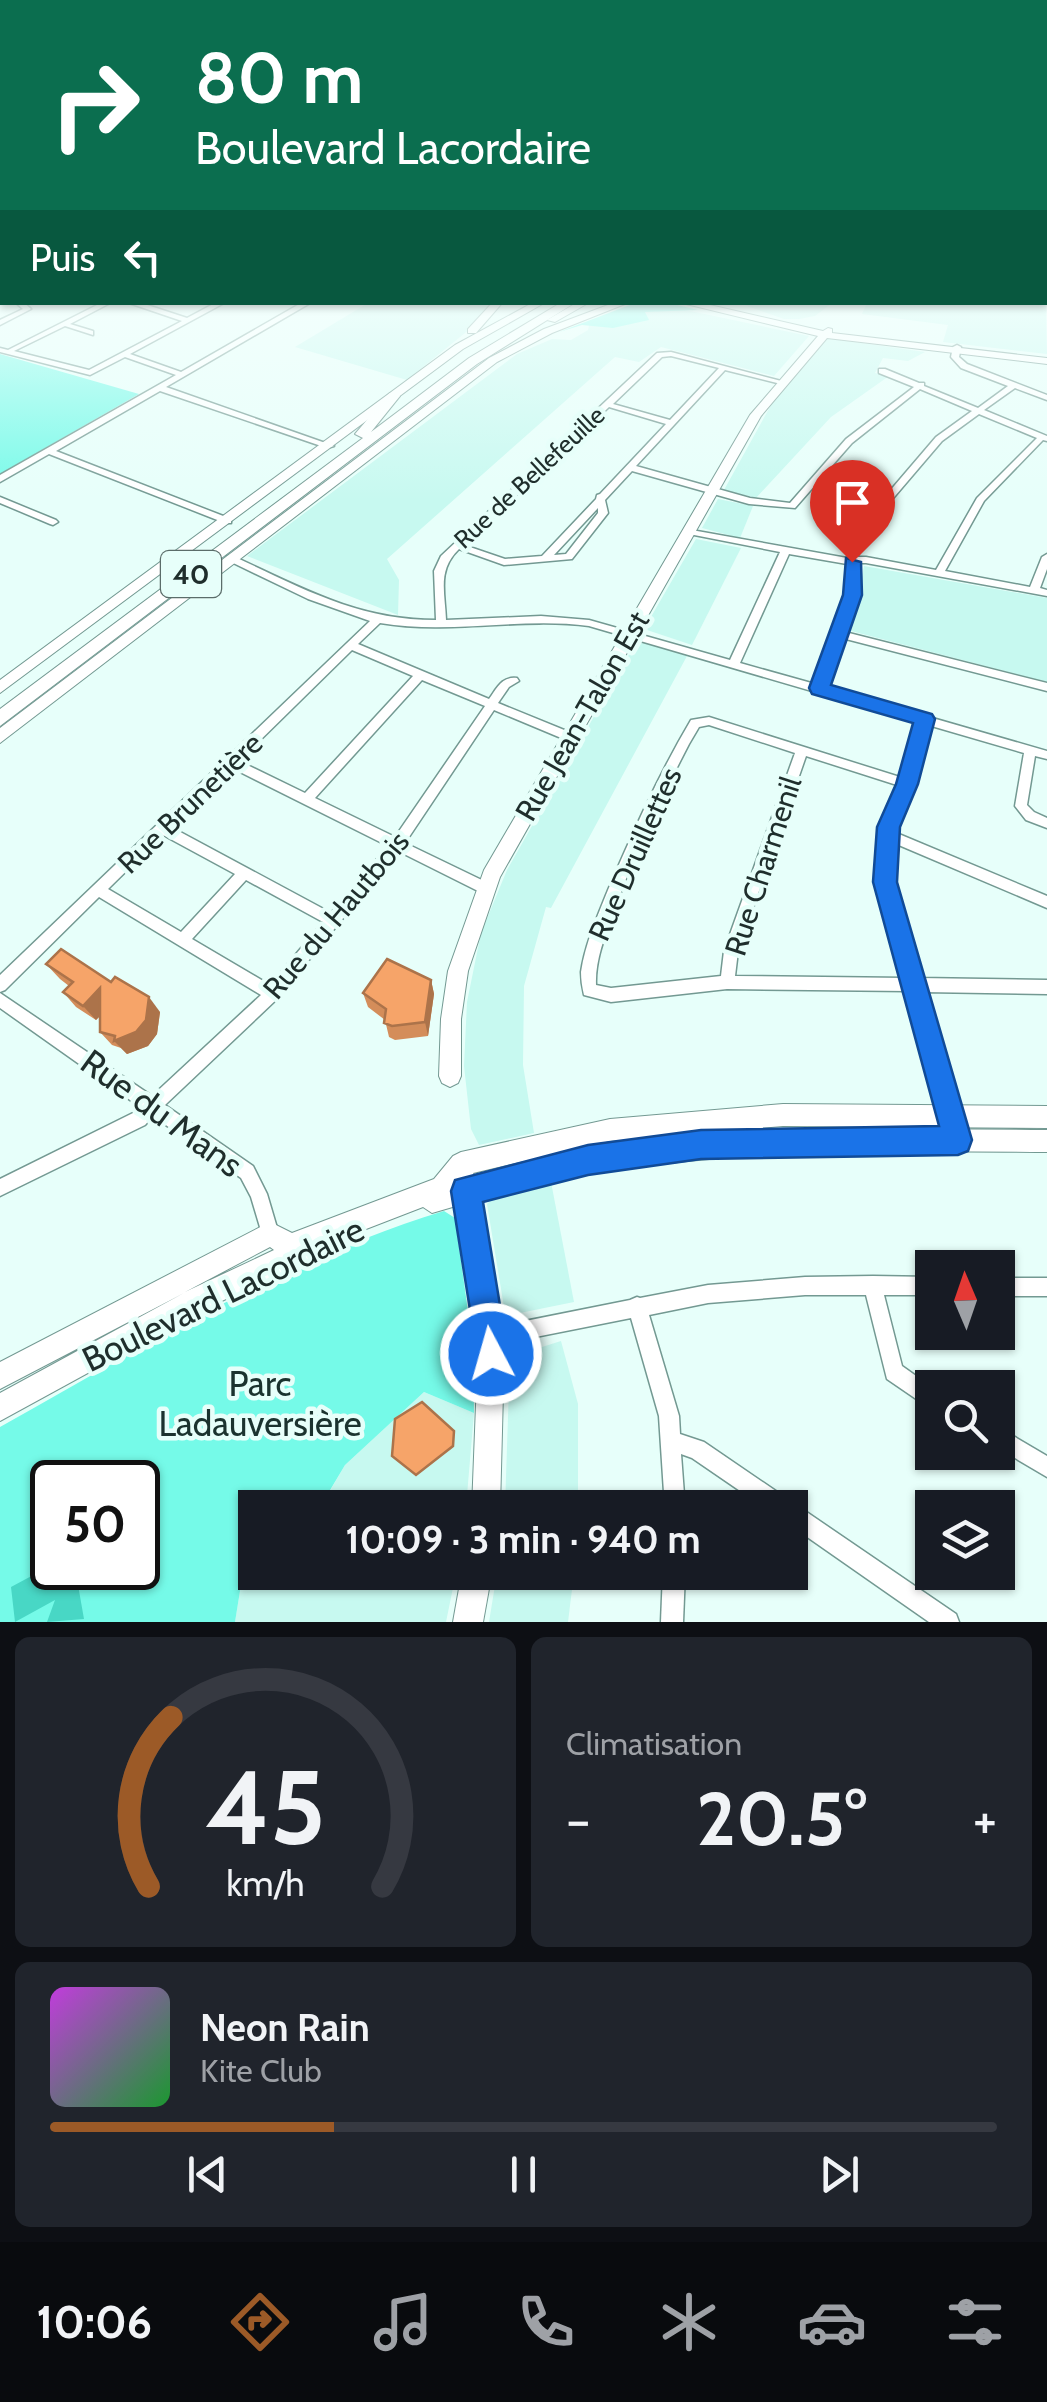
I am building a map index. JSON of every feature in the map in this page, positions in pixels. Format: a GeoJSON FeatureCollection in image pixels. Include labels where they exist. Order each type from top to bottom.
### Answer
{"type":"FeatureCollection","features":[{"type":"Feature","properties":{"kind":"highway","name":"40"},"geometry":{"type":"LineString","coordinates":[[0,704],[478,348]]}},
{"type":"Feature","properties":{"kind":"highway","name":"40"},"geometry":{"type":"LineString","coordinates":[[0,719],[491,348]]}},
{"type":"Feature","properties":{"kind":"highway"},"geometry":{"type":"LineString","coordinates":[[362,434],[394,396]]}},
{"type":"Feature","properties":{"kind":"highway"},"geometry":{"type":"LineString","coordinates":[[385,428],[430,408]]}},
{"type":"Feature","properties":{"kind":"main road"},"geometry":{"type":"LineString","coordinates":[[0,688],[330,446],[457,348]]}},
{"type":"Feature","properties":{"kind":"main road"},"geometry":{"type":"LineString","coordinates":[[0,737],[509,348]]}},
{"type":"Feature","properties":{"kind":"main road"},"geometry":{"type":"LineString","coordinates":[[498,356],[515,348]]}},
{"type":"Feature","properties":{"kind":"main road","name":"Rue Jean-Talon Est"},"geometry":{"type":"LineString","coordinates":[[450,1076],[458,975],[485,888],[753,420],[808,348]]}},
{"type":"Feature","properties":{"kind":"main road"},"geometry":{"type":"LineString","coordinates":[[957,348],[1047,359]]}},
{"type":"Feature","properties":{"kind":"main road","name":"Boulevard Lacordaire"},"geometry":{"type":"LineString","coordinates":[[0,1376],[270,1234],[291,1246],[442,1188],[462,1164],[571,1138],[703,1119],[1047,1116]]}},
{"type":"Feature","properties":{"kind":"main road","name":"Boulevard Lacordaire"},"geometry":{"type":"LineString","coordinates":[[0,1408],[170,1314],[277,1261],[358,1226],[466,1191],[588,1160],[701,1144],[1047,1141]]}},
{"type":"Feature","properties":{"kind":"main road"},"geometry":{"type":"LineString","coordinates":[[462,1164],[490,1337],[492,1408],[487,1490]]}},
{"type":"Feature","properties":{"kind":"main road"},"geometry":{"type":"LineString","coordinates":[[468,1622],[474,1590]]}},
{"type":"Feature","properties":{"kind":"street"},"geometry":{"type":"LineString","coordinates":[[4,351],[86,374],[139,348]]}},
{"type":"Feature","properties":{"kind":"street"},"geometry":{"type":"LineString","coordinates":[[0,480],[230,348]]}},
{"type":"Feature","properties":{"kind":"street"},"geometry":{"type":"LineString","coordinates":[[957,348],[954,354],[960,363],[1047,398]]}},
{"type":"Feature","properties":{"kind":"street","name":"Rue de Bellefeuille"},"geometry":{"type":"LineString","coordinates":[[441,623],[439,570],[456,545],[662,354],[781,382]]}},
{"type":"Feature","properties":{"kind":"street"},"geometry":{"type":"LineString","coordinates":[[125,355],[182,375]]}},
{"type":"Feature","properties":{"kind":"street"},"geometry":{"type":"LineString","coordinates":[[544,560],[724,367]]}},
{"type":"Feature","properties":{"kind":"street"},"geometry":{"type":"LineString","coordinates":[[882,371],[1044,438],[980,500],[940,573]]}},
{"type":"Feature","properties":{"kind":"street"},"geometry":{"type":"LineString","coordinates":[[629,467],[712,492],[792,506],[849,441],[921,385]]}},
{"type":"Feature","properties":{"kind":"street"},"geometry":{"type":"LineString","coordinates":[[820,688],[852,595],[852,562],[888,494],[926,452],[976,409],[1014,385]]}},
{"type":"Feature","properties":{"kind":"street"},"geometry":{"type":"LineString","coordinates":[[160,388],[330,446]]}},
{"type":"Feature","properties":{"kind":"street"},"geometry":{"type":"LineString","coordinates":[[606,404],[671,423]]}},
{"type":"Feature","properties":{"kind":"street"},"geometry":{"type":"LineString","coordinates":[[49,451],[228,521]]}},
{"type":"Feature","properties":{"kind":"street"},"geometry":{"type":"LineString","coordinates":[[456,545],[504,562],[574,555],[603,513],[600,496]]}},
{"type":"Feature","properties":{"kind":"street"},"geometry":{"type":"LineString","coordinates":[[0,500],[53,522]]}},
{"type":"Feature","properties":{"kind":"street"},"geometry":{"type":"LineString","coordinates":[[689,531],[785,551],[1047,593]]}},
{"type":"Feature","properties":{"kind":"street"},"geometry":{"type":"LineString","coordinates":[[734,663],[785,551]]}},
{"type":"Feature","properties":{"kind":"street"},"geometry":{"type":"LineString","coordinates":[[1034,590],[1047,556]]}},
{"type":"Feature","properties":{"kind":"street"},"geometry":{"type":"LineString","coordinates":[[230,558],[378,619],[441,623],[559,618],[630,633],[1047,754]]}},
{"type":"Feature","properties":{"kind":"street","name":"Rue Brunetière"},"geometry":{"type":"LineString","coordinates":[[0,985],[378,619]]}},
{"type":"Feature","properties":{"kind":"street"},"geometry":{"type":"LineString","coordinates":[[839,634],[1047,688]]}},
{"type":"Feature","properties":{"kind":"street"},"geometry":{"type":"LineString","coordinates":[[352,646],[570,737]]}},
{"type":"Feature","properties":{"kind":"street"},"geometry":{"type":"LineString","coordinates":[[306,800],[420,676]]}},
{"type":"Feature","properties":{"kind":"street","name":"Rue du Hautbois"},"geometry":{"type":"LineString","coordinates":[[0,1188],[138,1120],[272,994],[396,846],[506,684],[513,681]]}},
{"type":"Feature","properties":{"kind":"street"},"geometry":{"type":"LineString","coordinates":[[924,719],[907,784],[887,834],[887,896],[958,1140]]}},
{"type":"Feature","properties":{"kind":"street","name":"Rue Druillettes"},"geometry":{"type":"LineString","coordinates":[[727,982],[611,995],[590,990],[586,972],[600,922],[698,721],[802,750]]}},
{"type":"Feature","properties":{"kind":"street"},"geometry":{"type":"LineString","coordinates":[[802,750],[907,784]]}},
{"type":"Feature","properties":{"kind":"street","name":"Rue Charmenil"},"geometry":{"type":"LineString","coordinates":[[727,982],[730,951],[802,750]]}},
{"type":"Feature","properties":{"kind":"street"},"geometry":{"type":"LineString","coordinates":[[1030,750],[1021,806],[1030,816],[1047,823]]}},
{"type":"Feature","properties":{"kind":"street"},"geometry":{"type":"LineString","coordinates":[[233,763],[485,888]]}},
{"type":"Feature","properties":{"kind":"street"},"geometry":{"type":"LineString","coordinates":[[164,829],[332,921]]}},
{"type":"Feature","properties":{"kind":"street"},"geometry":{"type":"LineString","coordinates":[[887,834],[1047,902]]}},
{"type":"Feature","properties":{"kind":"street"},"geometry":{"type":"LineString","coordinates":[[182,940],[244,873]]}},
{"type":"Feature","properties":{"kind":"street"},"geometry":{"type":"LineString","coordinates":[[100,890],[272,994]]}},
{"type":"Feature","properties":{"kind":"street"},"geometry":{"type":"LineString","coordinates":[[727,982],[1047,987]]}},
{"type":"Feature","properties":{"kind":"street","name":"Rue du Mans"},"geometry":{"type":"LineString","coordinates":[[0,1000],[156,1105],[251,1176],[277,1261]]}},
{"type":"Feature","properties":{"kind":"street"},"geometry":{"type":"LineString","coordinates":[[873,1286],[894,1372],[915,1386]]}},
{"type":"Feature","properties":{"kind":"street"},"geometry":{"type":"LineString","coordinates":[[490,1337],[708,1294],[915,1286]]}},
{"type":"Feature","properties":{"kind":"street"},"geometry":{"type":"LineString","coordinates":[[1015,1287],[1047,1288]]}},
{"type":"Feature","properties":{"kind":"street"},"geometry":{"type":"LineString","coordinates":[[636,1306],[672,1442],[674,1490]]}},
{"type":"Feature","properties":{"kind":"street"},"geometry":{"type":"LineString","coordinates":[[672,1442],[698,1448],[757,1490]]}},
{"type":"Feature","properties":{"kind":"street"},"geometry":{"type":"LineString","coordinates":[[1015,1447],[1047,1467]]}},
{"type":"Feature","properties":{"kind":"street"},"geometry":{"type":"LineString","coordinates":[[808,1525],[948,1622]]}},
{"type":"Feature","properties":{"kind":"street"},"geometry":{"type":"LineString","coordinates":[[672,1622],[673,1590]]}},
{"type":"Feature","properties":{"kind":"shaded area"},"geometry":{"type":"Polygon","coordinates":[[[297,348],[447,348],[407,380],[297,348]]]}},
{"type":"Feature","properties":{"kind":"shaded area"},"geometry":{"type":"Polygon","coordinates":[[[532,348],[660,348],[639,362],[615,357],[387,559],[399,580],[398,615],[247,556],[517,354],[532,348]]]}},
{"type":"Feature","properties":{"kind":"shaded area"},"geometry":{"type":"Polygon","coordinates":[[[664,348],[799,348],[774,376],[664,348]]]}},
{"type":"Feature","properties":{"kind":"shaded area"},"geometry":{"type":"Polygon","coordinates":[[[819,348],[895,348],[925,352],[908,361],[883,358],[875,373],[889,376],[831,417],[756,498],[724,490],[771,405],[819,348]]]}},
{"type":"Feature","properties":{"kind":"shaded area"},"geometry":{"type":"Polygon","coordinates":[[[992,348],[1047,348],[1047,354],[992,348]]]}},
{"type":"Feature","properties":{"kind":"shaded area"},"geometry":{"type":"Polygon","coordinates":[[[718,499],[753,506],[740,538],[702,528],[718,499]]]}},
{"type":"Feature","properties":{"kind":"shaded area"},"geometry":{"type":"Polygon","coordinates":[[[696,539],[741,548],[692,645],[644,629],[696,539]]]}},
{"type":"Feature","properties":{"kind":"shaded area"},"geometry":{"type":"Polygon","coordinates":[[[864,566],[1047,598],[1047,682],[851,631],[864,566]]]}},
{"type":"Feature","properties":{"kind":"shaded area"},"geometry":{"type":"Polygon","coordinates":[[[641,642],[687,656],[551,908],[546,907],[524,986],[523,1065],[534,1133],[479,1145],[471,1129],[464,1066],[467,1002],[481,933],[507,870],[635,644],[641,642]]]}},
{"type":"Feature","properties":{"kind":"shaded area"},"geometry":{"type":"Polygon","coordinates":[[[551,1182],[574,1302],[510,1315],[504,1307],[487,1204],[493,1197],[551,1182]]]}},
{"type":"Feature","properties":{"kind":"shaded area"},"geometry":{"type":"Polygon","coordinates":[[[561,1341],[578,1404],[578,1490],[506,1490],[510,1357],[561,1341]]]}},
{"type":"Feature","properties":{"kind":"shaded area"},"geometry":{"type":"Polygon","coordinates":[[[424,1392],[474,1413],[467,1490],[330,1490],[345,1465],[424,1392]]]}},
{"type":"Feature","properties":{"kind":"shaded area"},"geometry":{"type":"Polygon","coordinates":[[[30,1577],[30,1590],[79,1590],[84,1619],[47,1622],[55,1600],[15,1622],[11,1587],[30,1577]]]}},
{"type":"Feature","properties":{"kind":"shaded area"},"geometry":{"type":"Polygon","coordinates":[[[240,1590],[453,1590],[446,1622],[235,1622],[240,1590]]]}},
{"type":"Feature","properties":{"kind":"shaded area"},"geometry":{"type":"Polygon","coordinates":[[[494,1590],[572,1590],[568,1622],[489,1622],[494,1590]]]}},
{"type":"Feature","properties":{"kind":"green space"},"geometry":{"type":"Polygon","coordinates":[[[0,354],[139,394],[0,474],[0,354]]]}},
{"type":"Feature","properties":{"kind":"green space","name":"Parc Ladauversière"},"geometry":{"type":"Polygon","coordinates":[[[444,1211],[455,1218],[473,1347],[474,1413],[424,1392],[345,1465],[330,1490],[238,1490],[240,1590],[235,1622],[0,1622],[0,1427],[216,1307],[328,1254],[444,1211]]]}},
{"type":"Feature","properties":{"kind":"building"},"geometry":{"type":"Polygon","coordinates":[[[61,949],[111,982],[115,977],[149,997],[146,1020],[136,1032],[114,1041],[115,1036],[100,1032],[100,988],[83,1006],[63,992],[73,982],[46,964],[61,949]]]}},
{"type":"Feature","properties":{"kind":"building"},"geometry":{"type":"Polygon","coordinates":[[[387,959],[431,980],[425,1022],[392,1026],[384,1023],[386,1009],[363,993],[387,959]]]}},
{"type":"Feature","properties":{"kind":"building"},"geometry":{"type":"Polygon","coordinates":[[[422,1402],[454,1431],[453,1446],[416,1475],[392,1456],[395,1419],[422,1402]]]}},
{"type":"Feature","properties":{"kind":"route"},"geometry":{"type":"LineString","coordinates":[[491,1354],[466,1191],[588,1160],[701,1144],[958,1140],[885,882],[888,827],[907,784],[924,719],[820,688],[852,595],[852,562]]}}]}
